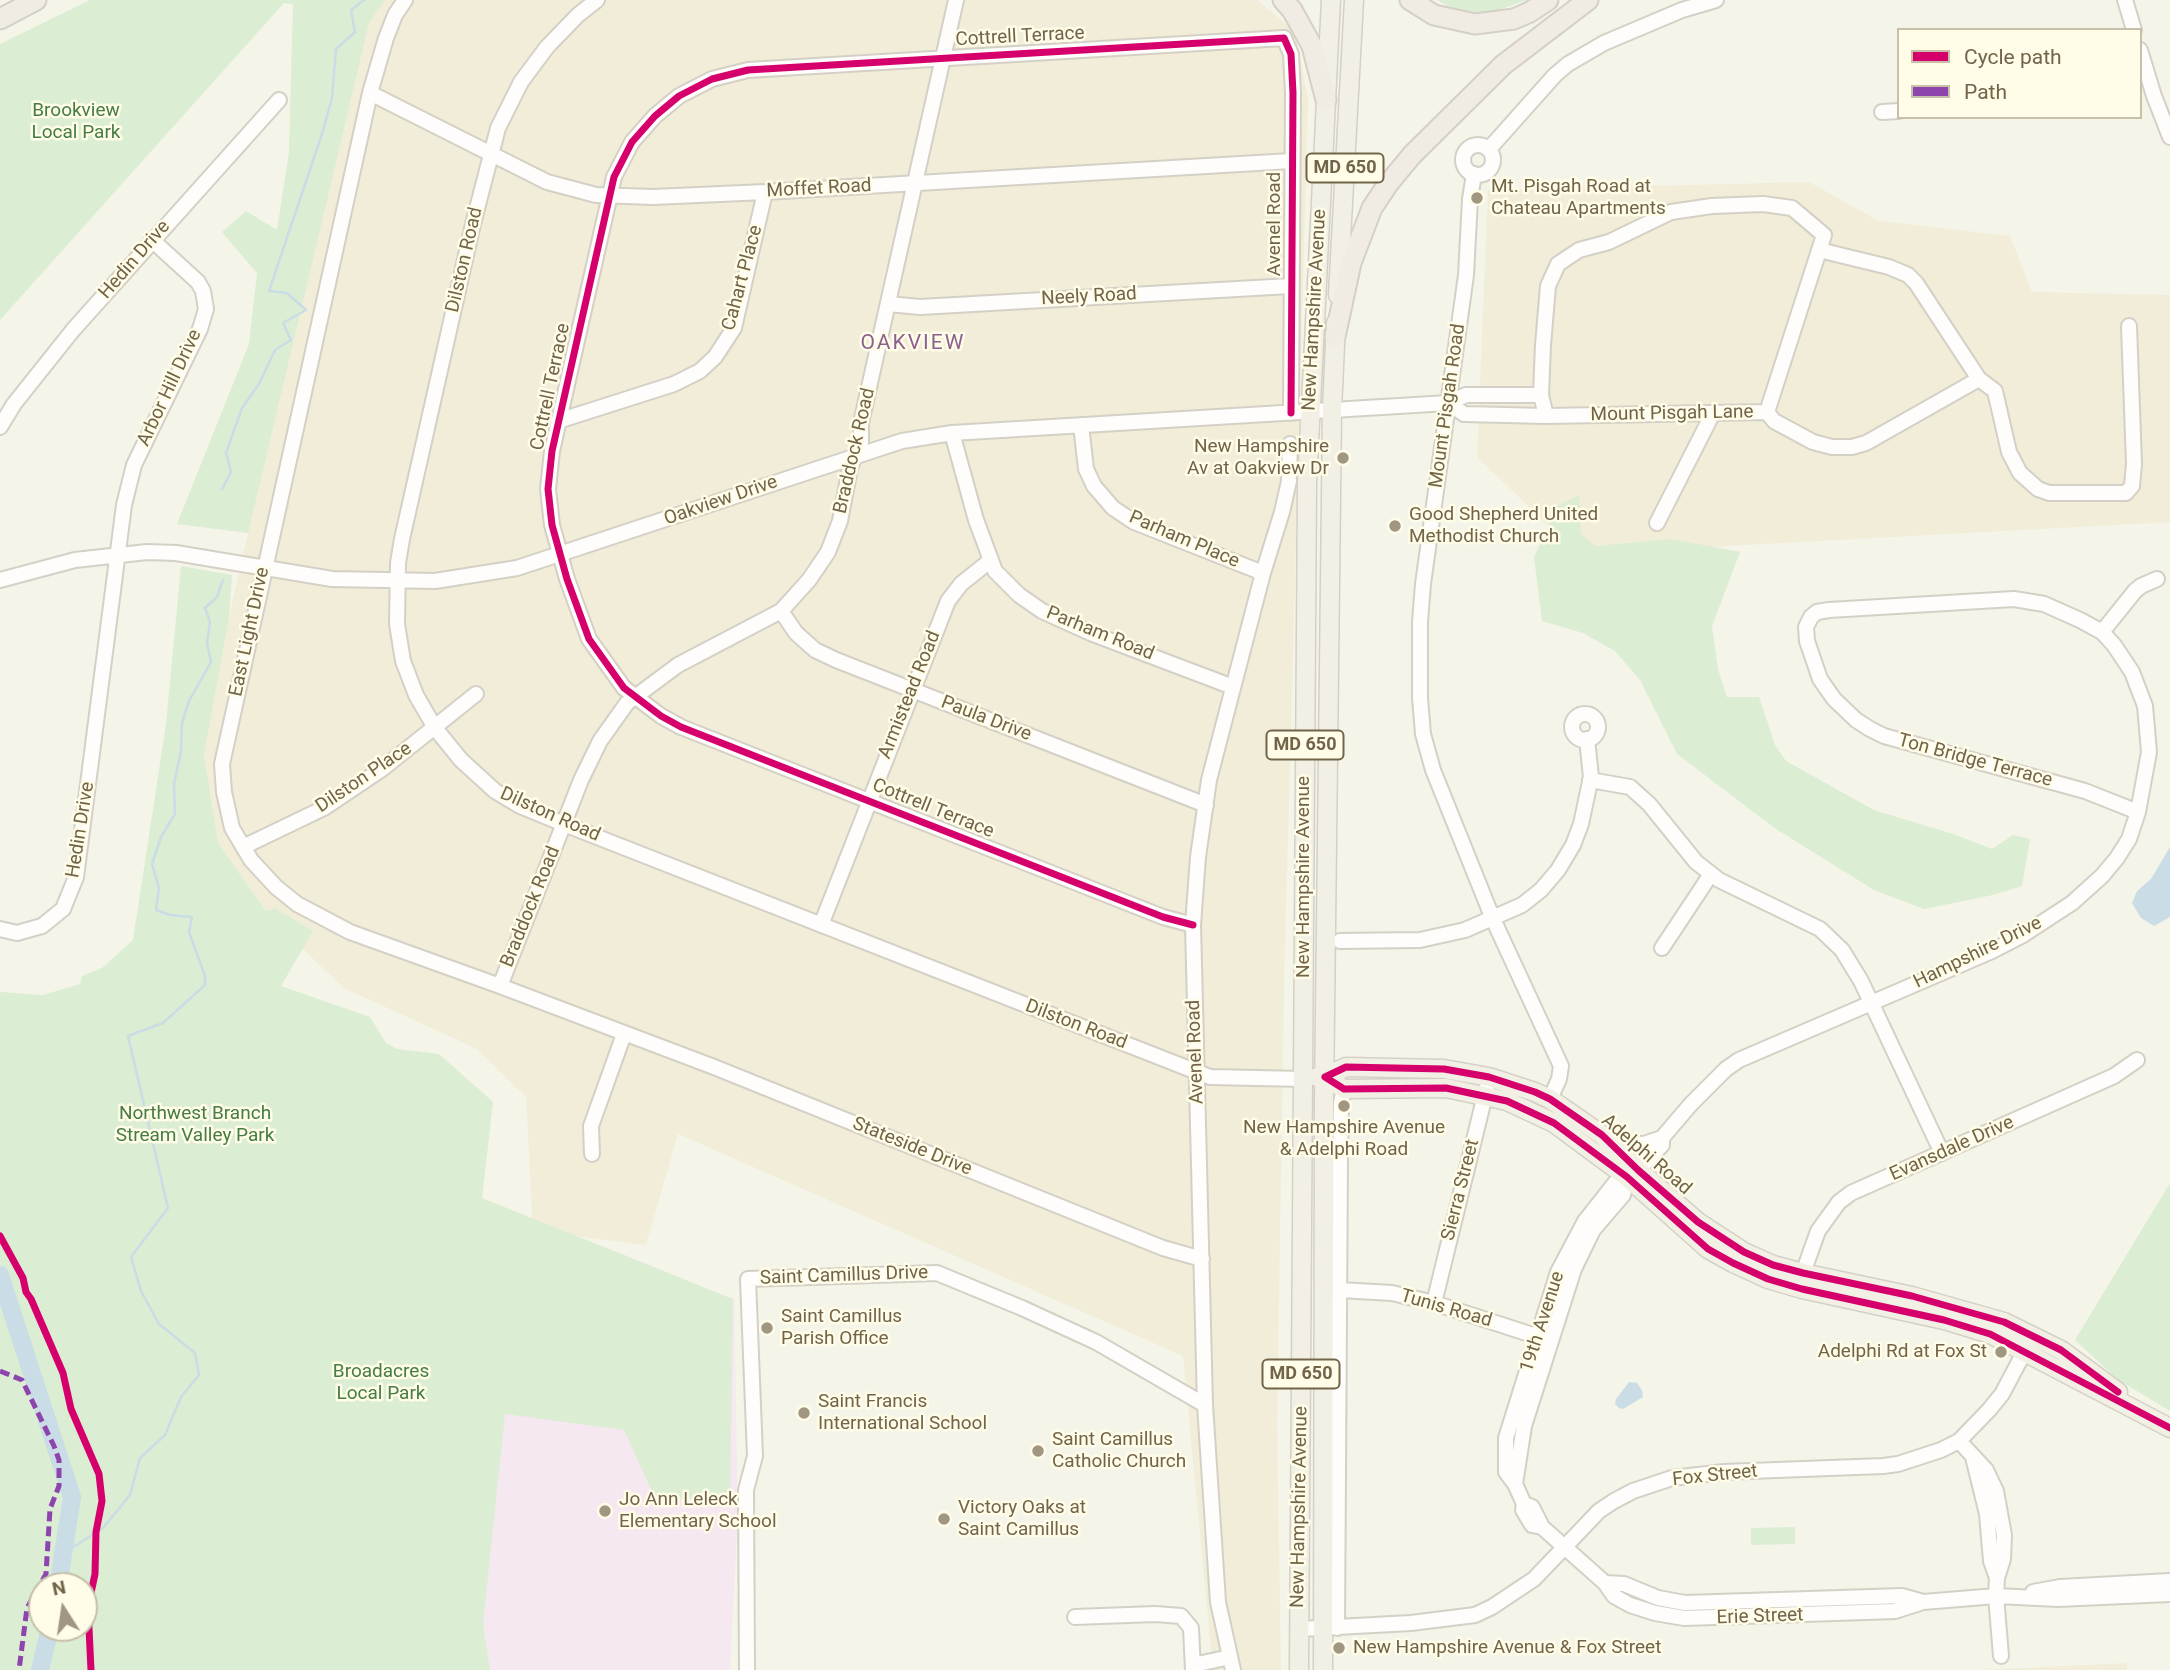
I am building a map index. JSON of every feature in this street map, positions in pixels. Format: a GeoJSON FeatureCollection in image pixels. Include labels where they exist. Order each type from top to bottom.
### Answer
{"type":"FeatureCollection","features":[{"type":"Feature","properties":{"kind":"highway"},"geometry":{"type":"LineString","coordinates":[[0,19],[36,0]]}},
{"type":"Feature","properties":{"kind":"highway"},"geometry":{"type":"LineString","coordinates":[[1283,0],[1292,10],[1312,46],[1326,100]]}},
{"type":"Feature","properties":{"kind":"highway"},"geometry":{"type":"LineString","coordinates":[[1410,0],[1434,15],[1475,24],[1514,19],[1548,0]]}},
{"type":"Feature","properties":{"kind":"highway"},"geometry":{"type":"LineString","coordinates":[[1335,337],[1351,263],[1372,208],[1388,184],[1412,155],[1503,65],[1588,0]]}},
{"type":"Feature","properties":{"kind":"highway"},"geometry":{"type":"LineString","coordinates":[[1532,42],[1602,0]]}},
{"type":"Feature","properties":{"kind":"main road","name":"New Hampshire Avenue"},"geometry":{"type":"LineString","coordinates":[[1299,1670],[1306,552],[1309,411],[1331,0]]}},
{"type":"Feature","properties":{"kind":"main road","name":"New Hampshire Avenue"},"geometry":{"type":"LineString","coordinates":[[1323,1670],[1330,1628],[1325,1077],[1332,410],[1354,0]]}},
{"type":"Feature","properties":{"kind":"main road","name":"Adelphi Road"},"geometry":{"type":"LineString","coordinates":[[1303,1079],[1325,1077],[1348,1066],[1444,1069],[1489,1077],[1550,1099],[1611,1143],[1633,1174],[1709,1248],[1768,1279],[2029,1343]]}},
{"type":"Feature","properties":{"kind":"main road"},"geometry":{"type":"LineString","coordinates":[[1325,1077],[1344,1089]]}},
{"type":"Feature","properties":{"kind":"main road","name":"Adelphi Road"},"geometry":{"type":"LineString","coordinates":[[1344,1089],[1446,1088],[1507,1101],[1554,1123],[1633,1174],[1729,1244],[1773,1265],[1970,1311],[2004,1322],[2029,1343],[2170,1428]]}},
{"type":"Feature","properties":{"kind":"street","name":"East Light Drive"},"geometry":{"type":"LineString","coordinates":[[405,0],[395,15],[386,38],[370,93],[264,569],[222,764],[228,810],[232,828],[251,860],[276,887],[319,916],[350,932],[624,1034]]}},
{"type":"Feature","properties":{"kind":"street","name":"Dilston Road"},"geometry":{"type":"LineString","coordinates":[[597,0],[547,47],[521,82],[498,128],[405,526],[398,563],[397,624],[403,661],[416,695],[435,728],[461,760],[495,791],[520,806],[564,824],[1195,1072],[1210,1077],[1303,1079]]}},
{"type":"Feature","properties":{"kind":"street","name":"Braddock Road"},"geometry":{"type":"LineString","coordinates":[[500,986],[581,780],[600,741],[627,703],[678,665],[780,611],[810,580],[828,552],[840,521],[850,468],[861,442],[861,423],[956,0]]}},
{"type":"Feature","properties":{"kind":"street"},"geometry":{"type":"LineString","coordinates":[[1489,149],[1568,64],[1604,43],[1682,10],[1716,0]]}},
{"type":"Feature","properties":{"kind":"street"},"geometry":{"type":"LineString","coordinates":[[2125,0],[2133,28]]}},
{"type":"Feature","properties":{"kind":"street","name":"Cottrell Terrace"},"geometry":{"type":"LineString","coordinates":[[1193,925],[1163,917],[681,727],[661,716],[624,688],[589,639],[552,526],[548,489],[558,421],[614,177],[632,142],[655,116],[679,96],[712,79],[748,70],[1284,38]]}},
{"type":"Feature","properties":{"kind":"street","name":"Avenel Road"},"geometry":{"type":"LineString","coordinates":[[1284,38],[1291,54],[1292,66],[1291,412]]}},
{"type":"Feature","properties":{"kind":"street"},"geometry":{"type":"LineString","coordinates":[[2142,63],[2147,96],[2170,137]]}},
{"type":"Feature","properties":{"kind":"street","name":"Moffet Road"},"geometry":{"type":"LineString","coordinates":[[370,93],[547,182],[609,196],[653,197],[765,192],[1291,161]]}},
{"type":"Feature","properties":{"kind":"street","name":"Hedin Drive"},"geometry":{"type":"LineString","coordinates":[[0,427],[13,404],[73,330],[279,100]]}},
{"type":"Feature","properties":{"kind":"street"},"geometry":{"type":"LineString","coordinates":[[1882,112],[1897,111]]}},
{"type":"Feature","properties":{"kind":"street"},"geometry":{"type":"LineString","coordinates":[[1474,145],[1485,146],[1493,154],[1493,165],[1485,173],[1474,174],[1464,164],[1465,153],[1474,145]]}},
{"type":"Feature","properties":{"kind":"street","name":"Mount Pisgah Road"},"geometry":{"type":"LineString","coordinates":[[1474,174],[1466,275],[1423,584],[1420,698],[1423,734],[1433,770],[1493,919],[1561,1066],[1559,1079],[1550,1099]]}},
{"type":"Feature","properties":{"kind":"street","name":"Cahart Place"},"geometry":{"type":"LineString","coordinates":[[558,421],[674,384],[700,371],[715,357],[734,328],[765,192]]}},
{"type":"Feature","properties":{"kind":"street"},"geometry":{"type":"LineString","coordinates":[[1546,416],[1541,395],[1548,286],[1558,264],[1579,250],[1609,242],[1671,212],[1712,206],[1763,204],[1792,208],[1824,235],[1767,412]]}},
{"type":"Feature","properties":{"kind":"street","name":"Arbor Hill Drive"},"geometry":{"type":"LineString","coordinates":[[118,555],[124,505],[134,465],[200,329],[205,309],[203,291],[198,282],[152,240]]}},
{"type":"Feature","properties":{"kind":"street"},"geometry":{"type":"LineString","coordinates":[[1819,250],[1889,267],[1908,275],[1930,300],[1979,379],[1995,391],[2012,458],[2020,473],[2029,483],[2049,493],[2126,492],[2132,486],[2134,475],[2129,326]]}},
{"type":"Feature","properties":{"kind":"street","name":"Neely Road"},"geometry":{"type":"LineString","coordinates":[[888,304],[920,307],[1290,286]]}},
{"type":"Feature","properties":{"kind":"street","name":"Mount Pisgah Lane"},"geometry":{"type":"LineString","coordinates":[[1448,403],[1464,414],[1546,416],[1767,412],[1774,421],[1813,442],[1832,447],[1852,447],[1866,443],[1979,379]]}},
{"type":"Feature","properties":{"kind":"street"},"geometry":{"type":"LineString","coordinates":[[1448,403],[1466,395],[1541,395]]}},
{"type":"Feature","properties":{"kind":"street","name":"Oakview Drive"},"geometry":{"type":"LineString","coordinates":[[0,580],[75,561],[148,552],[176,553],[332,579],[435,581],[516,568],[560,555],[902,441],[952,433],[1448,403]]}},
{"type":"Feature","properties":{"kind":"street"},"geometry":{"type":"LineString","coordinates":[[1657,523],[1713,413]]}},
{"type":"Feature","properties":{"kind":"street","name":"Parham Place"},"geometry":{"type":"LineString","coordinates":[[1081,425],[1086,468],[1094,486],[1113,508],[1134,522],[1263,573]]}},
{"type":"Feature","properties":{"kind":"street","name":"Parham Road"},"geometry":{"type":"LineString","coordinates":[[952,433],[975,520],[995,570],[1019,595],[1042,611],[1093,634],[1233,687]]}},
{"type":"Feature","properties":{"kind":"street","name":"Avenel Road"},"geometry":{"type":"LineString","coordinates":[[1231,1663],[1218,1602],[1205,1405],[1193,925],[1209,780],[1263,573],[1282,512],[1289,481],[1290,444]]}},
{"type":"Feature","properties":{"kind":"street","name":"Hedin Drive"},"geometry":{"type":"LineString","coordinates":[[0,929],[17,933],[42,926],[63,909],[76,877],[118,555]]}},
{"type":"Feature","properties":{"kind":"street","name":"Armistead Road"},"geometry":{"type":"LineString","coordinates":[[821,925],[948,601],[961,584],[991,560]]}},
{"type":"Feature","properties":{"kind":"street"},"geometry":{"type":"LineString","coordinates":[[2102,632],[2135,591],[2157,579]]}},
{"type":"Feature","properties":{"kind":"street","name":"Hampshire Drive"},"geometry":{"type":"LineString","coordinates":[[1633,1174],[1662,1145],[1662,1138],[1712,1083],[1739,1060],[1992,951],[2023,935],[2072,903],[2102,876],[2129,839],[2138,812],[2149,752],[2145,706],[2132,672],[2102,632],[2051,606],[2014,599],[1823,610],[1813,614],[1807,627],[1810,652],[1826,688]]}},
{"type":"Feature","properties":{"kind":"street","name":"Paula Drive"},"geometry":{"type":"LineString","coordinates":[[780,611],[796,633],[815,650],[836,660],[1206,805]]}},
{"type":"Feature","properties":{"kind":"street","name":"Ton Bridge Terrace"},"geometry":{"type":"LineString","coordinates":[[1826,688],[1856,720],[1884,736],[2085,791],[2138,812]]}},
{"type":"Feature","properties":{"kind":"street","name":"Dilston Place"},"geometry":{"type":"LineString","coordinates":[[243,847],[324,808],[382,769],[476,694]]}},
{"type":"Feature","properties":{"kind":"street"},"geometry":{"type":"LineString","coordinates":[[1340,942],[1420,940],[1465,930],[1522,905],[1541,890],[1558,870],[1573,845],[1581,824],[1590,780],[1587,740]]}},
{"type":"Feature","properties":{"kind":"street"},"geometry":{"type":"LineString","coordinates":[[1590,780],[1630,787],[1639,794],[1696,862],[1711,874],[1747,895],[1821,929],[1842,950],[1872,1003],[1942,1153]]}},
{"type":"Feature","properties":{"kind":"street"},"geometry":{"type":"LineString","coordinates":[[1662,948],[1711,874]]}},
{"type":"Feature","properties":{"kind":"street"},"geometry":{"type":"LineString","coordinates":[[592,1154],[591,1126],[624,1034]]}},
{"type":"Feature","properties":{"kind":"street","name":"Stateside Drive"},"geometry":{"type":"LineString","coordinates":[[624,1034],[727,1072],[1163,1248],[1202,1259]]}},
{"type":"Feature","properties":{"kind":"street","name":"Evansdale Drive"},"geometry":{"type":"LineString","coordinates":[[1803,1273],[1818,1231],[1839,1202],[1851,1193],[2114,1076],[2137,1060]]}},
{"type":"Feature","properties":{"kind":"street","name":"Sierra Street"},"geometry":{"type":"LineString","coordinates":[[1434,1303],[1489,1077]]}},
{"type":"Feature","properties":{"kind":"street"},"geometry":{"type":"LineString","coordinates":[[1330,1628],[1340,1290],[1340,1160],[1344,1089]]}},
{"type":"Feature","properties":{"kind":"street"},"geometry":{"type":"LineString","coordinates":[[1611,1143],[1644,1144],[1662,1138]]}},
{"type":"Feature","properties":{"kind":"street","name":"19th Avenue"},"geometry":{"type":"LineString","coordinates":[[1564,1546],[1542,1527],[1532,1507],[1524,1504],[1506,1472],[1506,1437],[1544,1338],[1558,1272],[1615,1184],[1633,1174]]}},
{"type":"Feature","properties":{"kind":"street","name":"Saint Camillus Drive"},"geometry":{"type":"LineString","coordinates":[[747,1670],[746,1490],[755,1456],[748,1279],[937,1273],[1096,1342],[1205,1405]]}},
{"type":"Feature","properties":{"kind":"street","name":"Tunis Road"},"geometry":{"type":"LineString","coordinates":[[1340,1290],[1392,1293],[1434,1303],[1544,1338]]}},
{"type":"Feature","properties":{"kind":"street","name":"Fox Street"},"geometry":{"type":"LineString","coordinates":[[1299,1629],[1439,1621],[1475,1615],[1534,1579],[1599,1511],[1633,1491],[1672,1478],[1724,1472],[1883,1466],[1920,1457],[1959,1441],[1976,1424],[2002,1394],[2029,1343]]}},
{"type":"Feature","properties":{"kind":"street"},"geometry":{"type":"LineString","coordinates":[[1959,1441],[1986,1470],[1989,1493],[2004,1535],[1997,1546],[2003,1559],[1997,1578],[2003,1596],[2001,1656]]}},
{"type":"Feature","properties":{"kind":"street","name":"Erie Street"},"geometry":{"type":"LineString","coordinates":[[1564,1546],[1605,1583],[1623,1584],[1628,1595],[1685,1603],[1895,1603],[1902,1596],[1923,1602],[2003,1596],[2058,1600],[2086,1592],[2170,1581]]}},
{"type":"Feature","properties":{"kind":"street","name":"Erie Street"},"geometry":{"type":"LineString","coordinates":[[2086,1592],[2170,1594]]}},
{"type":"Feature","properties":{"kind":"street"},"geometry":{"type":"LineString","coordinates":[[1075,1618],[1155,1614],[1181,1616],[1191,1628],[1193,1667],[1231,1663]]}},
{"type":"Feature","properties":{"kind":"shaded area"},"geometry":{"type":"Polygon","coordinates":[[[384,0],[1257,0],[1295,31],[1308,99],[1284,983],[1277,1426],[1281,1670],[1213,1670],[1183,1356],[678,1134],[646,1245],[533,1231],[526,1097],[477,1049],[344,988],[275,923],[218,843],[204,753],[229,618],[291,340],[369,23],[384,0]]]}},
{"type":"Feature","properties":{"kind":"shaded area"},"geometry":{"type":"Polygon","coordinates":[[[1809,182],[1879,221],[2010,236],[2032,292],[2170,295],[2170,522],[1578,554],[1477,457],[1488,190],[1809,182]]]}},
{"type":"Feature","properties":{"kind":"shaded area"},"geometry":{"type":"Polygon","coordinates":[[[2170,847],[2170,917],[2154,926],[2141,918],[2132,903],[2137,891],[2151,879],[2170,847]]]}},
{"type":"Feature","properties":{"kind":"shaded area"},"geometry":{"type":"Polygon","coordinates":[[[502,1246],[620,1253],[734,1300],[738,1512],[730,1670],[490,1670],[467,1522],[502,1246]]]}},
{"type":"Feature","properties":{"kind":"shaded area"},"geometry":{"type":"Polygon","coordinates":[[[1629,1382],[1637,1383],[1643,1397],[1623,1409],[1619,1408],[1615,1404],[1616,1399],[1629,1382]]]}},
{"type":"Feature","properties":{"kind":"shaded area"},"geometry":{"type":"Polygon","coordinates":[[[2127,1663],[2127,1670],[1983,1670],[2127,1663]]]}},
{"type":"Feature","properties":{"kind":"green space","name":"Brookview Local Park"},"geometry":{"type":"Polygon","coordinates":[[[90,0],[385,0],[369,23],[248,533],[177,524],[249,344],[257,273],[222,232],[246,211],[277,230],[289,152],[293,4],[284,3],[0,320],[0,44],[90,0]]]}},
{"type":"Feature","properties":{"kind":"green space"},"geometry":{"type":"Polygon","coordinates":[[[1437,0],[1527,0],[1490,13],[1455,10],[1437,0]]]}},
{"type":"Feature","properties":{"kind":"green space"},"geometry":{"type":"Polygon","coordinates":[[[1579,495],[1581,534],[1596,546],[1671,539],[1740,552],[1712,626],[1718,670],[1727,697],[1759,697],[1775,745],[1786,761],[1874,810],[1992,849],[2013,835],[2030,839],[2022,886],[1993,895],[1924,909],[1874,890],[1776,829],[1677,754],[1640,680],[1615,651],[1583,633],[1542,621],[1534,557],[1558,506],[1579,495]]]}},
{"type":"Feature","properties":{"kind":"green space","name":"Northwest Branch Stream Valley Park"},"geometry":{"type":"Polygon","coordinates":[[[181,566],[232,575],[229,618],[204,754],[218,843],[266,911],[275,908],[313,931],[281,986],[370,1017],[386,1043],[397,1049],[439,1054],[493,1102],[482,1198],[733,1299],[730,1499],[655,1498],[624,1430],[505,1414],[483,1624],[490,1670],[0,1670],[0,992],[43,995],[80,984],[82,976],[102,968],[133,940],[166,724],[181,566]]]}},
{"type":"Feature","properties":{"kind":"green space"},"geometry":{"type":"Polygon","coordinates":[[[2170,1183],[2170,1411],[2117,1379],[2075,1340],[2170,1183]]]}},
{"type":"Feature","properties":{"kind":"green space"},"geometry":{"type":"Polygon","coordinates":[[[1795,1527],[1795,1544],[1751,1545],[1751,1528],[1795,1527]]]}},
{"type":"Feature","properties":{"kind":"waterway"},"geometry":{"type":"LineString","coordinates":[[222,489],[231,472],[226,453],[242,408],[259,384],[275,350],[291,340],[283,323],[306,310],[287,293],[269,291],[332,98],[336,49],[355,32],[351,10],[364,0]]}},
{"type":"Feature","properties":{"kind":"waterway"},"geometry":{"type":"LineString","coordinates":[[64,1553],[103,1528],[130,1495],[140,1458],[165,1435],[181,1397],[199,1375],[195,1353],[159,1324],[141,1291],[131,1257],[168,1208],[128,1036],[163,1023],[205,985],[205,976],[189,932],[192,917],[170,915],[156,910],[159,888],[152,864],[161,837],[175,814],[174,784],[181,751],[182,723],[189,701],[211,662],[207,643],[210,622],[205,608],[217,597],[223,580]]}},
{"type":"Feature","properties":{"kind":"waterway"},"geometry":{"type":"LineString","coordinates":[[0,1275],[72,1497],[60,1572]]}},
{"type":"Feature","properties":{"kind":"waterway"},"geometry":{"type":"LineString","coordinates":[[40,1670],[47,1642]]}},
{"type":"Feature","properties":{"kind":"marked path"},"geometry":{"type":"LineString","coordinates":[[0,1371],[22,1380],[59,1460],[59,1486],[50,1509],[46,1574],[27,1608],[19,1670]]}},
{"type":"Feature","properties":{"kind":"cycle path"},"geometry":{"type":"LineString","coordinates":[[1193,925],[1163,917],[681,727],[661,716],[624,688],[589,639],[567,579],[552,525],[548,489],[552,451],[614,177],[632,142],[655,116],[679,96],[712,79],[748,70],[1284,38],[1291,54],[1293,93],[1291,413]]}},
{"type":"Feature","properties":{"kind":"cycle path"},"geometry":{"type":"LineString","coordinates":[[1325,1077],[1346,1067],[1444,1069],[1489,1077],[1535,1092],[1550,1099],[1602,1135],[1698,1222],[1744,1252],[1773,1265],[1912,1296],[2004,1322],[2061,1350],[2118,1392]]}},
{"type":"Feature","properties":{"kind":"cycle path"},"geometry":{"type":"LineString","coordinates":[[1325,1077],[1344,1089],[1446,1088],[1507,1101],[1554,1123],[1627,1177],[1708,1249],[1733,1263],[1768,1279],[1802,1289],[1944,1320],[1990,1334],[2170,1428]]}},
{"type":"Feature","properties":{"kind":"cycle path"},"geometry":{"type":"LineString","coordinates":[[0,1236],[23,1278],[26,1292],[63,1373],[71,1409],[99,1474],[102,1501],[96,1532],[95,1574],[88,1607],[91,1670]]}},
{"type":"Feature","properties":{"kind":"place","name":"Mt. Pisgah Road at Chateau Apartments"},"geometry":{"type":"Point","coordinates":[1477,198]}},
{"type":"Feature","properties":{"kind":"place","name":"New Hampshire Av at Oakview Dr"},"geometry":{"type":"Point","coordinates":[1343,458]}},
{"type":"Feature","properties":{"kind":"place","name":"Good Shepherd United Methodist Church"},"geometry":{"type":"Point","coordinates":[1395,526]}},
{"type":"Feature","properties":{"kind":"place","name":"New Hampshire Avenue & Adelphi Road"},"geometry":{"type":"Point","coordinates":[1344,1106]}},
{"type":"Feature","properties":{"kind":"place","name":"Saint Camillus Parish Office"},"geometry":{"type":"Point","coordinates":[767,1328]}},
{"type":"Feature","properties":{"kind":"place","name":"Adelphi Rd at Fox St"},"geometry":{"type":"Point","coordinates":[2001,1352]}},
{"type":"Feature","properties":{"kind":"place","name":"Saint Francis International School"},"geometry":{"type":"Point","coordinates":[804,1413]}},
{"type":"Feature","properties":{"kind":"place","name":"Saint Camillus Catholic Church"},"geometry":{"type":"Point","coordinates":[1038,1451]}},
{"type":"Feature","properties":{"kind":"place","name":"Jo Ann Leleck Elementary School"},"geometry":{"type":"Point","coordinates":[605,1511]}},
{"type":"Feature","properties":{"kind":"place","name":"Victory Oaks at Saint Camillus"},"geometry":{"type":"Point","coordinates":[944,1519]}},
{"type":"Feature","properties":{"kind":"place","name":"New Hampshire Avenue & Fox Street"},"geometry":{"type":"Point","coordinates":[1339,1648]}},
{"type":"Feature","properties":{"kind":"district","name":"OAKVIEW"},"geometry":{"type":"Point","coordinates":[913,344]}},
{"type":"Feature","properties":{"kind":"park label","name":"Broadacres Local Park"},"geometry":{"type":"Point","coordinates":[381,1383]}}]}
